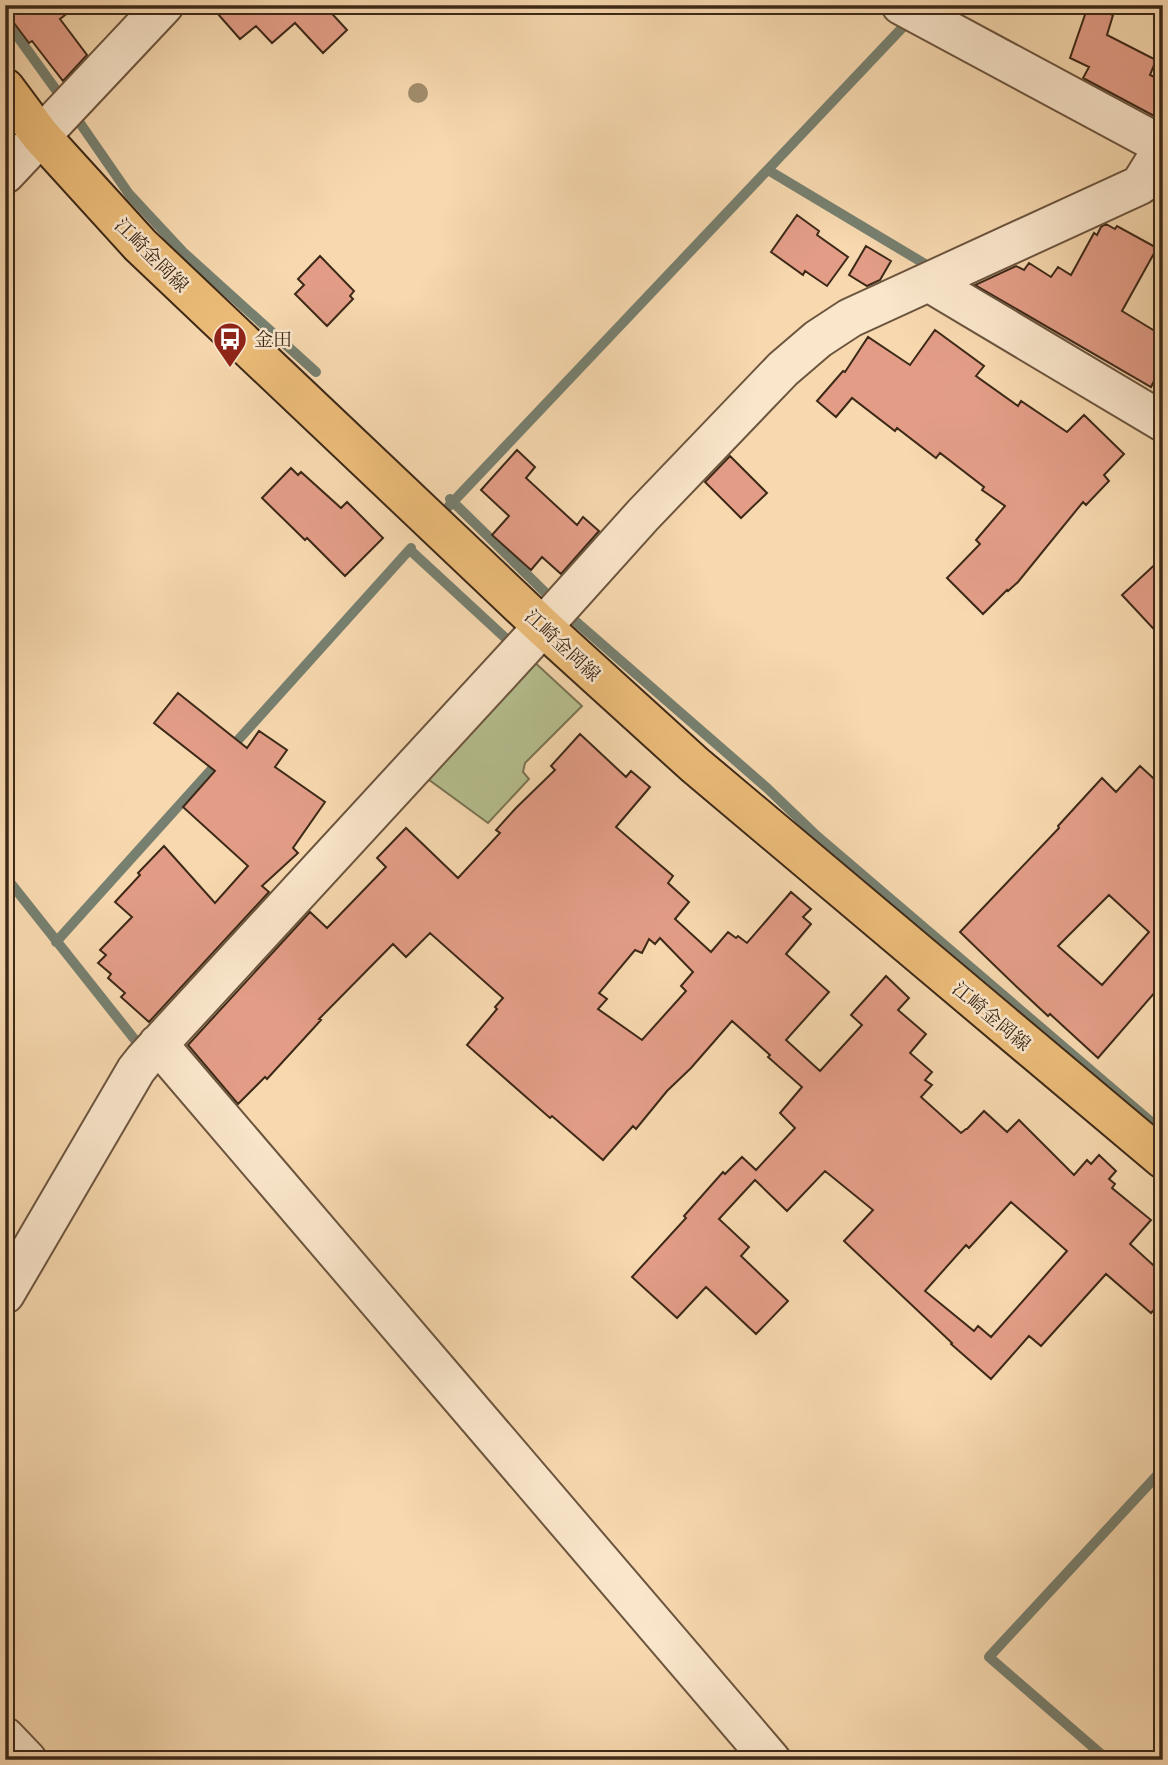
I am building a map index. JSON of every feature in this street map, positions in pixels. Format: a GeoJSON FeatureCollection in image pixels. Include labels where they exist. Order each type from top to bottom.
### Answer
{"type":"FeatureCollection","features":[{"type":"Feature","properties":{"kind":"main road","name":"江崎金岡線"},"geometry":{"type":"LineString","coordinates":[[5,88],[59,116],[140,245],[555,614],[695,765],[1163,1159]]}},
{"type":"Feature","properties":{"kind":"street"},"geometry":{"type":"LineString","coordinates":[[5,174],[164,5]]}},
{"type":"Feature","properties":{"kind":"street"},"geometry":{"type":"LineString","coordinates":[[5,1294],[136,1070],[151,1052],[643,515],[783,369],[818,339],[850,318],[1140,185],[1163,147],[901,5]]}},
{"type":"Feature","properties":{"kind":"street"},"geometry":{"type":"LineString","coordinates":[[941,278],[1163,422]]}},
{"type":"Feature","properties":{"kind":"street"},"geometry":{"type":"LineString","coordinates":[[151,1052],[771,1760]]}},
{"type":"Feature","properties":{"kind":"street"},"geometry":{"type":"LineString","coordinates":[[5,1737],[27,1760]]}},
{"type":"Feature","properties":{"kind":"green space"},"geometry":{"type":"Polygon","coordinates":[[[531,659],[582,706],[525,763],[523,772],[529,779],[488,823],[428,779],[531,659]]]}},
{"type":"Feature","properties":{"kind":"building"},"geometry":{"type":"Polygon","coordinates":[[[5,5],[78,5],[60,19],[87,55],[63,81],[32,41],[29,43],[5,11],[5,5]]]}},
{"type":"Feature","properties":{"kind":"building"},"geometry":{"type":"Polygon","coordinates":[[[210,5],[324,5],[347,30],[323,53],[295,23],[272,43],[256,26],[240,39],[210,5]]]}},
{"type":"Feature","properties":{"kind":"building"},"geometry":{"type":"Polygon","coordinates":[[[1088,6],[1113,15],[1107,35],[1156,60],[1150,75],[1163,81],[1163,98],[1156,117],[1083,78],[1089,67],[1070,58],[1088,6]]]}},
{"type":"Feature","properties":{"kind":"building"},"geometry":{"type":"Polygon","coordinates":[[[797,215],[819,231],[817,235],[848,257],[827,286],[805,271],[803,275],[771,252],[797,215]]]}},
{"type":"Feature","properties":{"kind":"building"},"geometry":{"type":"Polygon","coordinates":[[[1106,224],[1115,229],[1117,226],[1157,248],[1122,311],[1163,336],[1163,386],[1154,381],[1151,387],[975,285],[1016,266],[1024,270],[1029,263],[1051,277],[1058,267],[1071,275],[1094,233],[1097,235],[1106,224]]]}},
{"type":"Feature","properties":{"kind":"building"},"geometry":{"type":"Polygon","coordinates":[[[866,246],[891,261],[880,280],[867,286],[849,275],[866,246]]]}},
{"type":"Feature","properties":{"kind":"building"},"geometry":{"type":"Polygon","coordinates":[[[320,256],[354,291],[350,296],[353,299],[327,326],[295,294],[304,285],[298,279],[320,256]]]}},
{"type":"Feature","properties":{"kind":"building"},"geometry":{"type":"Polygon","coordinates":[[[935,330],[984,366],[976,376],[1018,406],[1021,401],[1067,432],[1084,415],[1124,454],[1104,475],[1109,481],[1086,505],[1083,502],[1018,582],[983,614],[947,578],[980,544],[976,540],[1005,506],[982,490],[984,487],[940,453],[936,458],[852,398],[836,417],[817,401],[843,371],[845,372],[868,337],[910,365],[935,330]]]}},
{"type":"Feature","properties":{"kind":"building"},"geometry":{"type":"Polygon","coordinates":[[[517,450],[535,467],[526,478],[577,525],[583,517],[599,531],[561,574],[542,557],[531,570],[492,535],[509,516],[481,490],[517,450]]]}},
{"type":"Feature","properties":{"kind":"building"},"geometry":{"type":"Polygon","coordinates":[[[730,456],[767,493],[741,518],[705,482],[730,456]]]}},
{"type":"Feature","properties":{"kind":"building"},"geometry":{"type":"Polygon","coordinates":[[[291,468],[298,475],[301,472],[341,508],[347,502],[383,538],[345,576],[262,498],[291,468]]]}},
{"type":"Feature","properties":{"kind":"building"},"geometry":{"type":"Polygon","coordinates":[[[1163,557],[1163,639],[1122,595],[1163,557]]]}},
{"type":"Feature","properties":{"kind":"building"},"geometry":{"type":"Polygon","coordinates":[[[178,693],[247,748],[259,731],[287,750],[275,767],[325,802],[293,848],[298,853],[262,886],[269,892],[149,1022],[121,997],[125,993],[108,978],[111,974],[98,963],[106,955],[100,950],[132,917],[115,902],[164,846],[215,903],[248,866],[183,807],[215,771],[154,723],[178,693]]]}},
{"type":"Feature","properties":{"kind":"building"},"geometry":{"type":"Polygon","coordinates":[[[580,734],[626,777],[631,771],[650,787],[616,827],[673,876],[668,883],[689,902],[675,919],[711,952],[728,932],[747,943],[791,892],[811,909],[803,917],[811,924],[786,954],[829,992],[786,1040],[820,1071],[862,1025],[851,1015],[886,976],[909,998],[898,1010],[926,1034],[910,1053],[932,1072],[925,1080],[932,1085],[921,1097],[961,1133],[984,1111],[1007,1132],[1019,1120],[1074,1175],[1087,1160],[1091,1164],[1099,1155],[1116,1171],[1109,1179],[1115,1184],[1112,1188],[1151,1220],[1130,1244],[1163,1274],[1163,1300],[1151,1313],[1106,1274],[1041,1346],[1029,1336],[991,1379],[844,1241],[873,1210],[825,1171],[787,1211],[755,1180],[719,1219],[749,1247],[741,1256],[788,1301],[756,1334],[706,1287],[677,1318],[632,1277],[686,1218],[684,1216],[723,1172],[725,1174],[742,1157],[756,1170],[795,1128],[780,1113],[802,1087],[732,1021],[636,1129],[633,1126],[603,1160],[552,1116],[550,1118],[467,1045],[503,998],[430,933],[406,957],[393,944],[319,1019],[321,1020],[267,1079],[265,1077],[238,1104],[188,1045],[310,912],[327,928],[386,867],[377,858],[406,828],[458,878],[500,833],[496,830],[555,770],[551,766],[580,734]],[[660,938],[655,944],[649,939],[642,953],[635,950],[599,993],[607,999],[598,1009],[642,1040],[686,991],[681,986],[693,972],[660,938]],[[1011,1202],[969,1248],[966,1245],[925,1291],[974,1331],[978,1326],[991,1337],[1067,1251],[1011,1202]]]}},
{"type":"Feature","properties":{"kind":"building"},"geometry":{"type":"Polygon","coordinates":[[[1140,766],[1163,787],[1163,983],[1098,1058],[1050,1014],[1048,1016],[960,932],[1059,828],[1102,778],[1116,792],[1140,766]],[[1109,895],[1058,946],[1102,985],[1149,932],[1109,895]]]}},
{"type":"Feature","properties":{"kind":"waterway"},"geometry":{"type":"LineString","coordinates":[[449,506],[902,28],[902,17]]}},
{"type":"Feature","properties":{"kind":"waterway"},"geometry":{"type":"LineString","coordinates":[[5,19],[64,101]]}},
{"type":"Feature","properties":{"kind":"waterway"},"geometry":{"type":"LineString","coordinates":[[73,113],[129,194],[183,252],[316,372]]}},
{"type":"Feature","properties":{"kind":"waterway"},"geometry":{"type":"LineString","coordinates":[[1156,133],[1163,113]]}},
{"type":"Feature","properties":{"kind":"waterway"},"geometry":{"type":"LineString","coordinates":[[768,170],[935,270]]}},
{"type":"Feature","properties":{"kind":"waterway"},"geometry":{"type":"LineString","coordinates":[[450,499],[556,603]]}},
{"type":"Feature","properties":{"kind":"waterway"},"geometry":{"type":"LineString","coordinates":[[230,749],[411,548]]}},
{"type":"Feature","properties":{"kind":"waterway"},"geometry":{"type":"LineString","coordinates":[[410,550],[514,646]]}},
{"type":"Feature","properties":{"kind":"waterway"},"geometry":{"type":"LineString","coordinates":[[566,613],[767,788],[817,836],[1163,1132]]}},
{"type":"Feature","properties":{"kind":"waterway"},"geometry":{"type":"LineString","coordinates":[[56,942],[220,760]]}},
{"type":"Feature","properties":{"kind":"waterway"},"geometry":{"type":"LineString","coordinates":[[5,876],[143,1050]]}},
{"type":"Feature","properties":{"kind":"waterway"},"geometry":{"type":"LineString","coordinates":[[1108,1760],[989,1657],[1163,1469]]}},
{"type":"Feature","properties":{"kind":"place","name":"金田"},"geometry":{"type":"Point","coordinates":[230,369]}}]}
